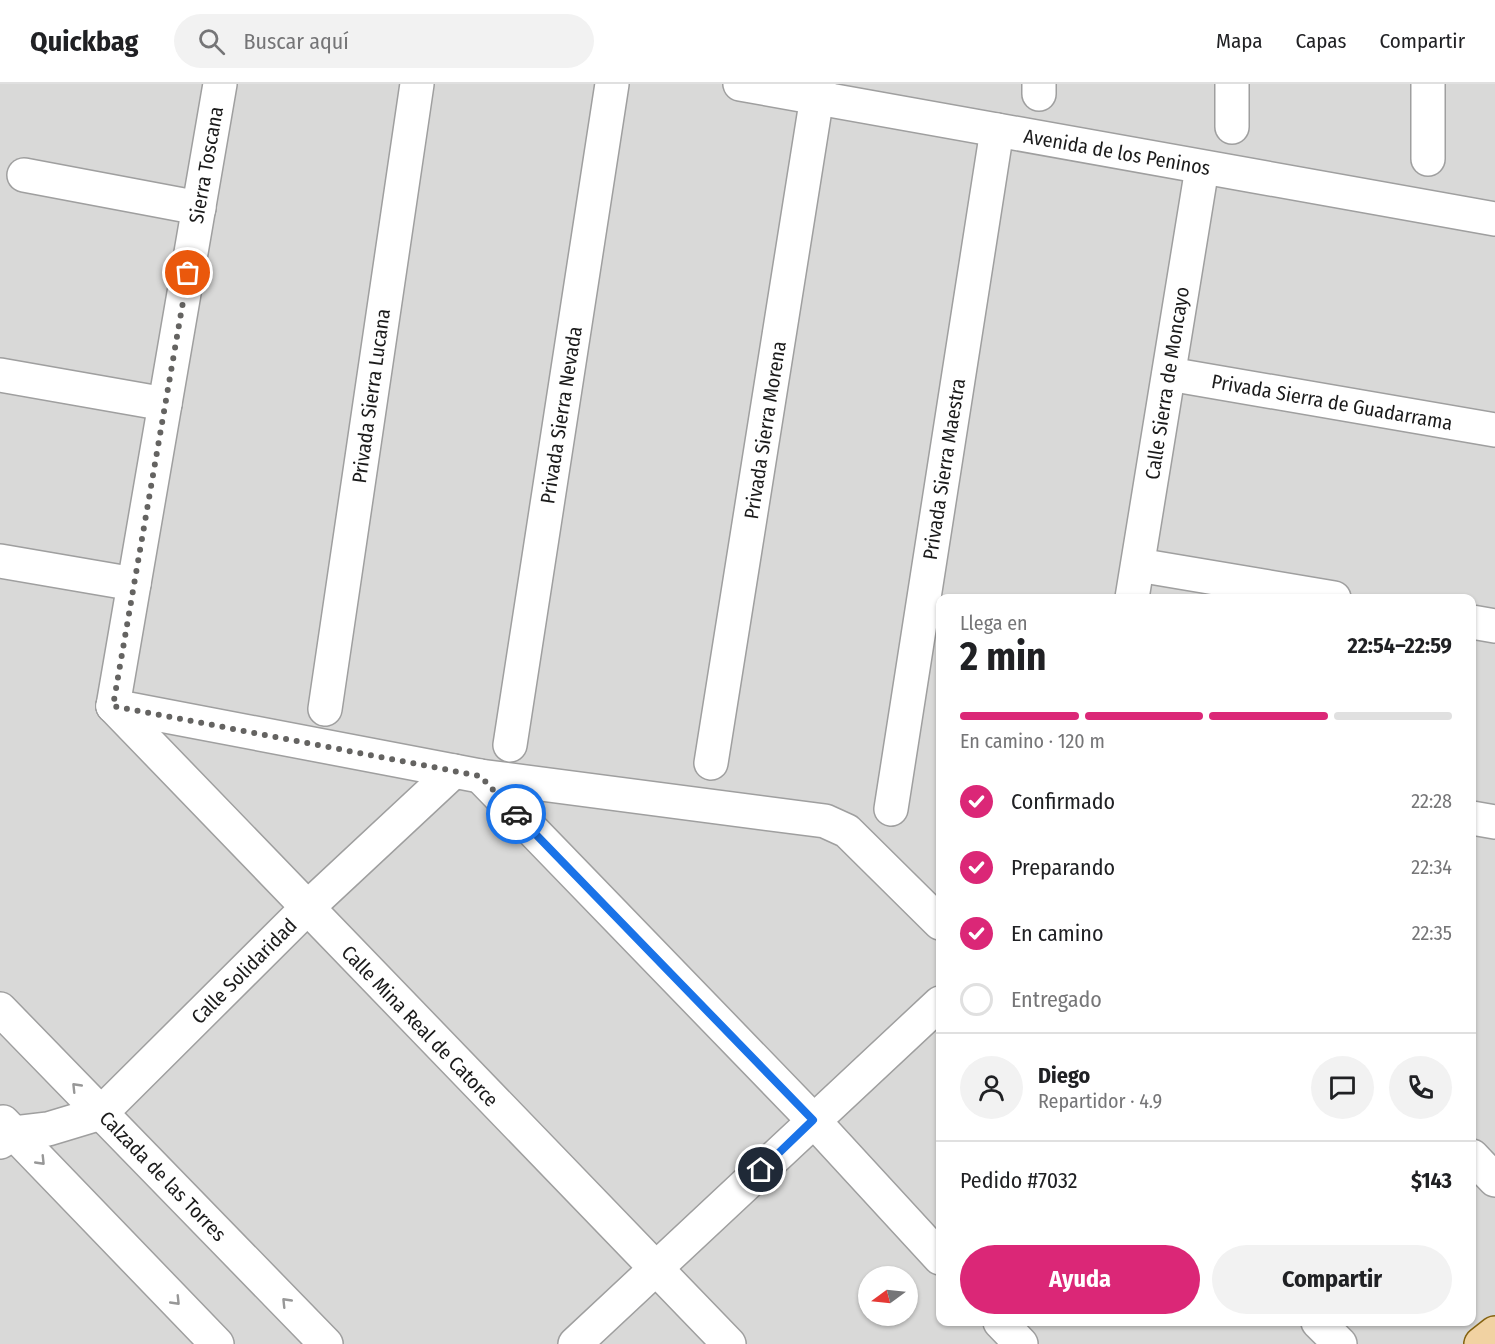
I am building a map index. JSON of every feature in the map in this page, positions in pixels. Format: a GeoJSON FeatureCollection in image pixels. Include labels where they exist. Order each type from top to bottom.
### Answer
{"type":"FeatureCollection","features":[{"type":"Feature","properties":{"kind":"main road"},"geometry":{"type":"LineString","coordinates":[[1481,1344],[1495,1333]]}},
{"type":"Feature","properties":{"kind":"street","name":"Sierra Toscana"},"geometry":{"type":"LineString","coordinates":[[113,706],[220,84]]}},
{"type":"Feature","properties":{"kind":"street","name":"Privada Sierra Lucana"},"geometry":{"type":"LineString","coordinates":[[325,709],[417,84]]}},
{"type":"Feature","properties":{"kind":"street","name":"Privada Sierra Nevada"},"geometry":{"type":"LineString","coordinates":[[510,746],[612,84]]}},
{"type":"Feature","properties":{"kind":"street","name":"Avenida de los Peninos"},"geometry":{"type":"LineString","coordinates":[[740,84],[819,90],[996,130],[1495,219]]}},
{"type":"Feature","properties":{"kind":"street"},"geometry":{"type":"LineString","coordinates":[[1232,84],[1232,127]]}},
{"type":"Feature","properties":{"kind":"street"},"geometry":{"type":"LineString","coordinates":[[1428,84],[1428,159]]}},
{"type":"Feature","properties":{"kind":"street","name":"Privada Sierra Morena"},"geometry":{"type":"LineString","coordinates":[[711,763],[819,90]]}},
{"type":"Feature","properties":{"kind":"street","name":"Privada Sierra Maestra"},"geometry":{"type":"LineString","coordinates":[[891,809],[996,130]]}},
{"type":"Feature","properties":{"kind":"street","name":"Calle Sierra de Moncayo"},"geometry":{"type":"LineString","coordinates":[[1133,594],[1202,168]]}},
{"type":"Feature","properties":{"kind":"street"},"geometry":{"type":"LineString","coordinates":[[24,175],[199,208]]}},
{"type":"Feature","properties":{"kind":"street","name":"Privada Sierra de Guadarrama"},"geometry":{"type":"LineString","coordinates":[[1169,374],[1495,430]]}},
{"type":"Feature","properties":{"kind":"street"},"geometry":{"type":"LineString","coordinates":[[0,375],[165,404]]}},
{"type":"Feature","properties":{"kind":"street"},"geometry":{"type":"LineString","coordinates":[[0,561],[134,584]]}},
{"type":"Feature","properties":{"kind":"street"},"geometry":{"type":"LineString","coordinates":[[1138,565],[1310,594]]}},
{"type":"Feature","properties":{"kind":"street"},"geometry":{"type":"LineString","coordinates":[[1476,623],[1495,626]]}},
{"type":"Feature","properties":{"kind":"street"},"geometry":{"type":"LineString","coordinates":[[113,706],[467,773],[825,821],[847,831],[936,919]]}},
{"type":"Feature","properties":{"kind":"street","name":"Calle Mina Real de Catorce"},"geometry":{"type":"LineString","coordinates":[[113,706],[306,909],[729,1344]]}},
{"type":"Feature","properties":{"kind":"street"},"geometry":{"type":"LineString","coordinates":[[467,773],[813,1120],[936,1254]]}},
{"type":"Feature","properties":{"kind":"street","name":"Calle Solidaridad"},"geometry":{"type":"LineString","coordinates":[[5,1131],[48,1129],[101,1113],[306,909],[467,773]]}},
{"type":"Feature","properties":{"kind":"street"},"geometry":{"type":"LineString","coordinates":[[1476,819],[1495,822]]}},
{"type":"Feature","properties":{"kind":"street"},"geometry":{"type":"LineString","coordinates":[[575,1344],[936,1007]]}},
{"type":"Feature","properties":{"kind":"street","name":"Calzada de las Torres"},"geometry":{"type":"LineString","coordinates":[[0,1009],[326,1344]]}},
{"type":"Feature","properties":{"kind":"street"},"geometry":{"type":"LineString","coordinates":[[5,1131],[217,1344]]}},
{"type":"Feature","properties":{"kind":"street"},"geometry":{"type":"LineString","coordinates":[[1476,1160],[1495,1180]]}},
{"type":"Feature","properties":{"kind":"street"},"geometry":{"type":"LineString","coordinates":[[1004,1326],[1021,1344]]}},
{"type":"Feature","properties":{"kind":"street"},"geometry":{"type":"LineString","coordinates":[[1322,1326],[1340,1344]]}},
{"type":"Feature","properties":{"kind":"shaded area"},"geometry":{"type":"Polygon","coordinates":[[[0,84],[1495,84],[1495,1344],[0,1344],[0,84]]]}},
{"type":"Feature","properties":{"kind":"way so far"},"geometry":{"type":"LineString","coordinates":[[188,273],[113,706],[480,776],[516,814]]}},
{"type":"Feature","properties":{"kind":"route"},"geometry":{"type":"LineString","coordinates":[[516,814],[813,1120],[761,1170]]}}]}
